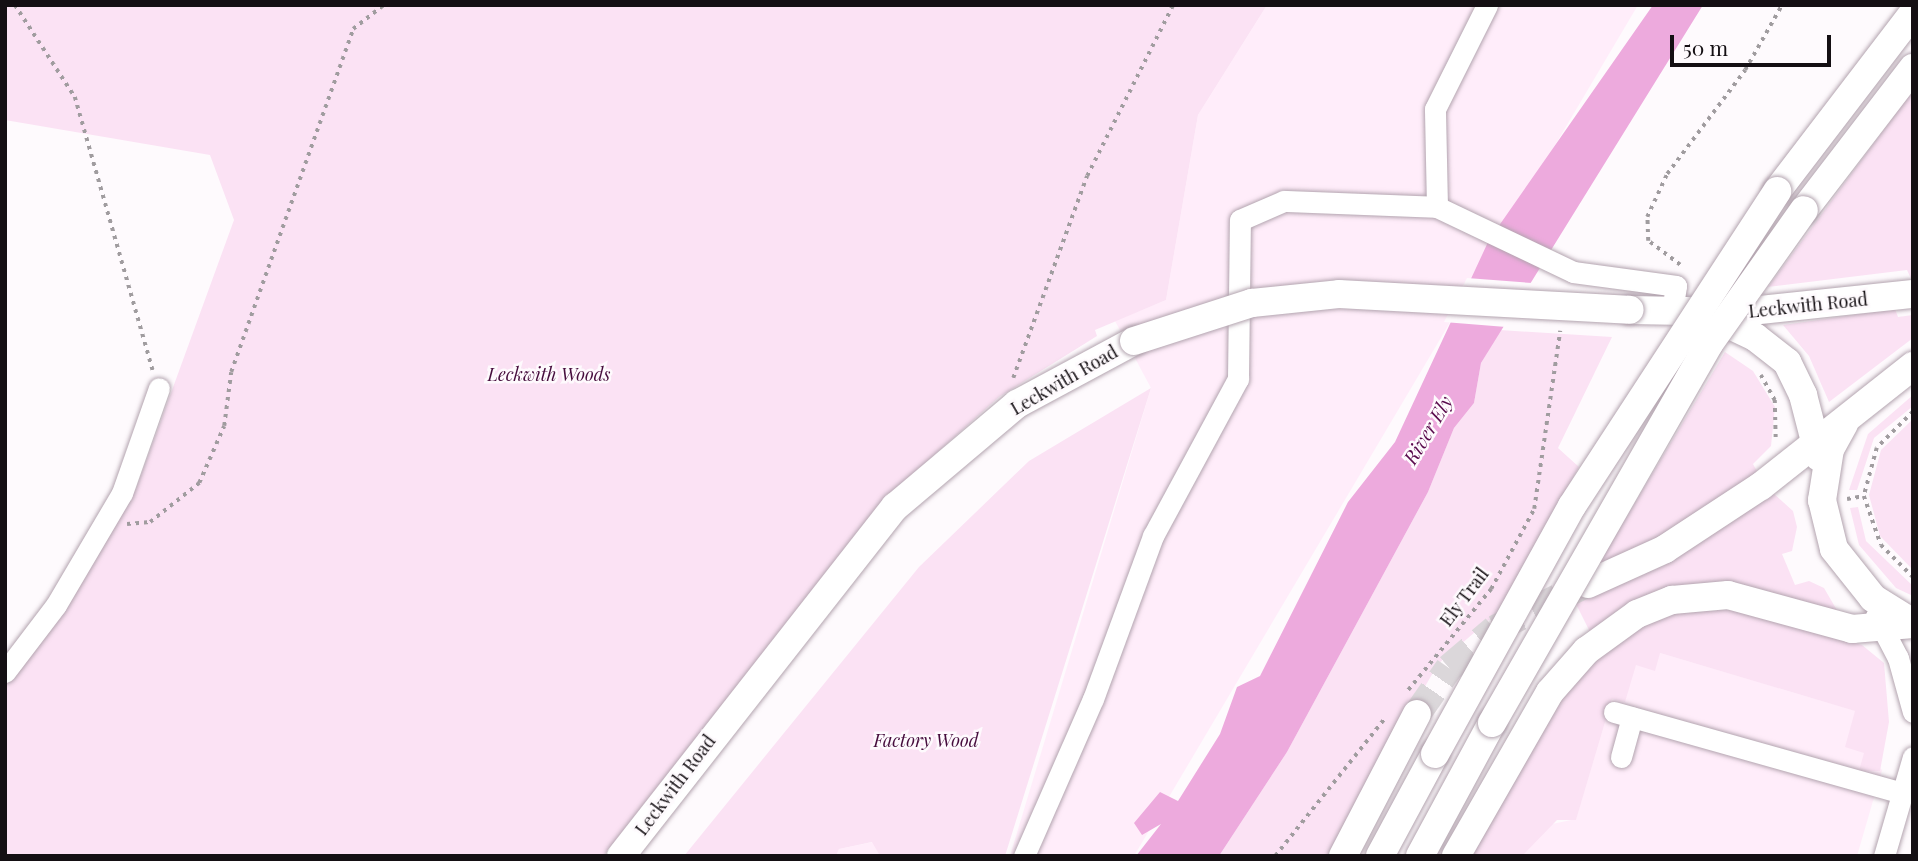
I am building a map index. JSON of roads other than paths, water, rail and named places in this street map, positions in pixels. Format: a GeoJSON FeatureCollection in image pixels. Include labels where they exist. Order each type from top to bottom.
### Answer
{"type":"FeatureCollection","features":[{"type":"Feature","properties":{"kind":"main road"},"geometry":{"type":"LineString","coordinates":[[1380,856],[1572,506],[1777,191],[1913,13]]}},
{"type":"Feature","properties":{"kind":"main road"},"geometry":{"type":"LineString","coordinates":[[1420,856],[1709,344],[1804,210],[1913,68]]}},
{"type":"Feature","properties":{"kind":"main road","name":"Leckwith Road"},"geometry":{"type":"LineString","coordinates":[[621,856],[895,507],[1017,404],[1134,341],[1252,303],[1339,294],[1630,310],[1674,298],[1755,337],[1787,362],[1825,479]]}},
{"type":"Feature","properties":{"kind":"main road","name":"Leckwith Road"},"geometry":{"type":"LineString","coordinates":[[1703,311],[1913,294]]}},
{"type":"Feature","properties":{"kind":"main road"},"geometry":{"type":"LineString","coordinates":[[1588,584],[1688,535],[1815,443],[1913,366]]}},
{"type":"Feature","properties":{"kind":"main road"},"geometry":{"type":"LineString","coordinates":[[1854,410],[1838,431],[1825,479],[1826,526],[1855,578],[1913,623]]}},
{"type":"Feature","properties":{"kind":"main road"},"geometry":{"type":"LineString","coordinates":[[1456,856],[1550,692],[1586,651],[1637,614],[1672,600],[1728,595],[1852,629],[1913,623]]}},
{"type":"Feature","properties":{"kind":"main road"},"geometry":{"type":"LineString","coordinates":[[1343,856],[1404,706]]}},
{"type":"Feature","properties":{"kind":"street"},"geometry":{"type":"LineString","coordinates":[[1437,207],[1435,109],[1487,5]]}},
{"type":"Feature","properties":{"kind":"street"},"geometry":{"type":"LineString","coordinates":[[1024,856],[1093,699],[1153,536],[1238,380],[1240,220],[1284,201],[1437,207],[1573,272],[1674,298]]}},
{"type":"Feature","properties":{"kind":"street"},"geometry":{"type":"LineString","coordinates":[[5,671],[101,529],[122,493],[159,388]]}},
{"type":"Feature","properties":{"kind":"street"},"geometry":{"type":"LineString","coordinates":[[1855,578],[1882,626],[1913,712]]}},
{"type":"Feature","properties":{"kind":"street"},"geometry":{"type":"LineString","coordinates":[[1621,757],[1623,714],[1902,793]]}},
{"type":"Feature","properties":{"kind":"street"},"geometry":{"type":"LineString","coordinates":[[1885,856],[1913,757]]}},
{"type":"Feature","properties":{"kind":"water","name":"River Ely"},"geometry":{"type":"Polygon","coordinates":[[[1653,5],[1703,5],[1481,363],[1474,403],[1454,428],[1428,492],[1287,752],[1219,856],[1136,856],[1161,824],[1142,835],[1134,823],[1160,792],[1178,801],[1220,734],[1237,687],[1260,676],[1348,502],[1395,442],[1489,240],[1653,5]]]}},
{"type":"Feature","properties":{"kind":"tunnel"},"geometry":{"type":"LineString","coordinates":[[1417,714],[1449,668],[1495,629],[1582,586]]}},
{"type":"Feature","properties":{"kind":"park label","name":"Leckwith Woods"},"geometry":{"type":"Point","coordinates":[549,374]}},
{"type":"Feature","properties":{"kind":"park label","name":"Factory Wood"},"geometry":{"type":"Point","coordinates":[926,740]}}]}
